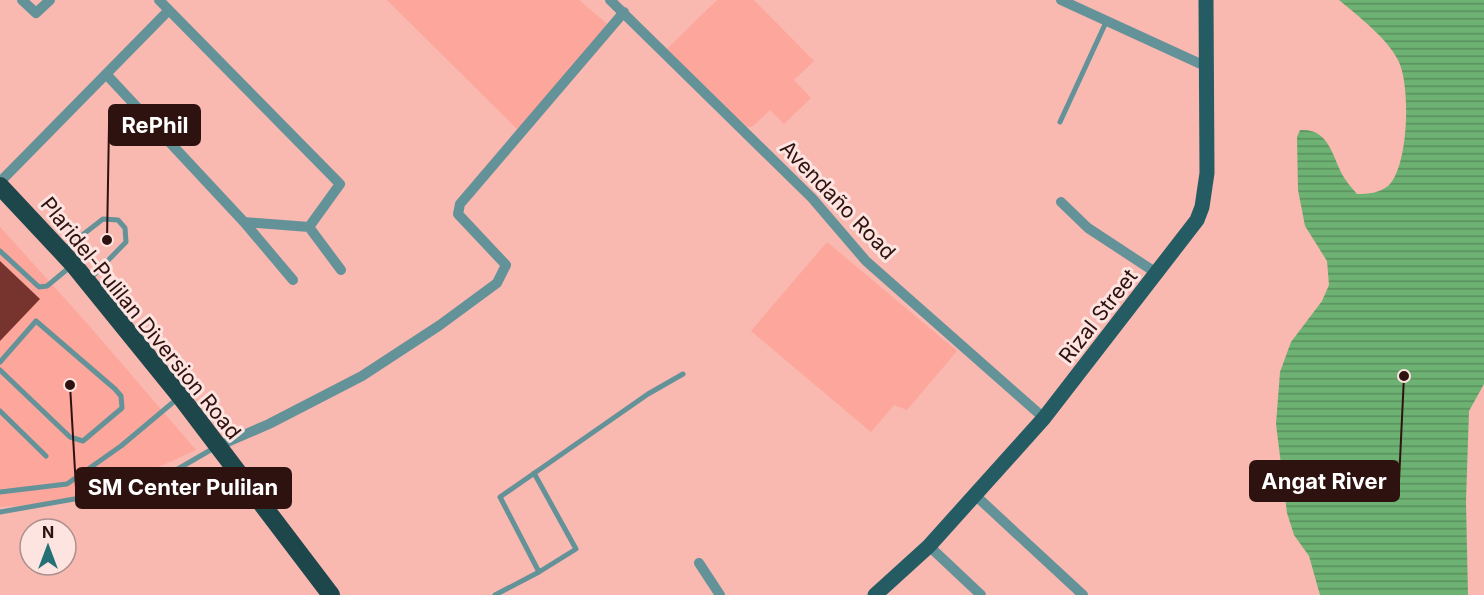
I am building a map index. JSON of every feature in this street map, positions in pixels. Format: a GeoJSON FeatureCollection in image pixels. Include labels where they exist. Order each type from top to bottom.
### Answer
{"type":"FeatureCollection","features":[{"type":"Feature","properties":{"kind":"highway","name":"Plaridel-Pulilan Diversion Road"},"geometry":{"type":"LineString","coordinates":[[0,184],[68,258],[180,396],[330,595]]}},
{"type":"Feature","properties":{"kind":"main road","name":"Rizal Street"},"geometry":{"type":"LineString","coordinates":[[881,593],[929,546],[1044,418],[1158,274],[1197,220],[1202,207],[1207,173],[1206,0]]}},
{"type":"Feature","properties":{"kind":"street"},"geometry":{"type":"LineString","coordinates":[[22,0],[36,13],[50,0]]}},
{"type":"Feature","properties":{"kind":"street"},"geometry":{"type":"LineString","coordinates":[[159,0],[340,184],[309,227]]}},
{"type":"Feature","properties":{"kind":"street","name":"Avendaño Road"},"geometry":{"type":"LineString","coordinates":[[610,0],[812,198],[866,261],[1044,418]]}},
{"type":"Feature","properties":{"kind":"street"},"geometry":{"type":"LineString","coordinates":[[1061,0],[1205,66]]}},
{"type":"Feature","properties":{"kind":"street"},"geometry":{"type":"LineString","coordinates":[[0,184],[169,10]]}},
{"type":"Feature","properties":{"kind":"street"},"geometry":{"type":"LineString","coordinates":[[218,446],[269,424],[362,376],[440,325],[497,283],[506,265],[458,214],[460,204],[624,12]]}},
{"type":"Feature","properties":{"kind":"street"},"geometry":{"type":"LineString","coordinates":[[106,74],[244,222],[293,280]]}},
{"type":"Feature","properties":{"kind":"street"},"geometry":{"type":"LineString","coordinates":[[1061,202],[1088,228],[1158,274]]}},
{"type":"Feature","properties":{"kind":"street"},"geometry":{"type":"LineString","coordinates":[[244,222],[309,227],[341,270]]}},
{"type":"Feature","properties":{"kind":"street"},"geometry":{"type":"LineString","coordinates":[[975,495],[1083,595]]}},
{"type":"Feature","properties":{"kind":"street"},"geometry":{"type":"LineString","coordinates":[[929,546],[981,595]]}},
{"type":"Feature","properties":{"kind":"street"},"geometry":{"type":"LineString","coordinates":[[699,563],[720,595]]}},
{"type":"Feature","properties":{"kind":"lane"},"geometry":{"type":"LineString","coordinates":[[1060,122],[1107,20]]}},
{"type":"Feature","properties":{"kind":"lane"},"geometry":{"type":"LineString","coordinates":[[0,251],[39,287],[47,286],[68,258],[103,219],[118,220],[125,228],[126,242],[87,281]]}},
{"type":"Feature","properties":{"kind":"lane"},"geometry":{"type":"LineString","coordinates":[[0,362],[36,321],[115,389],[121,396],[122,408],[83,441],[78,442],[0,370]]}},
{"type":"Feature","properties":{"kind":"lane"},"geometry":{"type":"LineString","coordinates":[[539,572],[500,497],[648,394],[683,374]]}},
{"type":"Feature","properties":{"kind":"lane"},"geometry":{"type":"LineString","coordinates":[[0,492],[67,484],[121,446],[180,396]]}},
{"type":"Feature","properties":{"kind":"lane"},"geometry":{"type":"LineString","coordinates":[[0,411],[46,456]]}},
{"type":"Feature","properties":{"kind":"lane"},"geometry":{"type":"LineString","coordinates":[[0,512],[120,491],[164,477],[218,446]]}},
{"type":"Feature","properties":{"kind":"lane"},"geometry":{"type":"LineString","coordinates":[[495,595],[576,549],[534,473]]}},
{"type":"Feature","properties":{"kind":"shaded area"},"geometry":{"type":"Polygon","coordinates":[[[387,0],[579,0],[612,28],[518,130],[387,0]]]}},
{"type":"Feature","properties":{"kind":"shaded area"},"geometry":{"type":"Polygon","coordinates":[[[717,0],[754,0],[814,61],[794,80],[811,98],[784,124],[770,110],[752,127],[736,126],[664,52],[717,0]]]}},
{"type":"Feature","properties":{"kind":"shaded area"},"geometry":{"type":"Polygon","coordinates":[[[1339,0],[1484,0],[1484,384],[1469,411],[1466,501],[1468,595],[1320,595],[1309,556],[1294,535],[1287,513],[1276,424],[1280,372],[1291,342],[1322,301],[1329,285],[1327,261],[1305,226],[1298,190],[1297,137],[1300,130],[1318,134],[1329,146],[1345,179],[1357,194],[1374,193],[1388,186],[1395,176],[1404,144],[1406,125],[1405,87],[1398,60],[1380,36],[1339,0]]]}},
{"type":"Feature","properties":{"kind":"shaded area"},"geometry":{"type":"Polygon","coordinates":[[[0,227],[196,450],[84,501],[0,507],[0,227]]]}},
{"type":"Feature","properties":{"kind":"shaded area"},"geometry":{"type":"Polygon","coordinates":[[[827,242],[957,351],[907,410],[894,405],[871,432],[751,331],[827,242]]]}},
{"type":"Feature","properties":{"kind":"building"},"geometry":{"type":"Polygon","coordinates":[[[0,261],[40,299],[0,341],[0,261]]]}},
{"type":"Feature","properties":{"kind":"place","name":"RePhil"},"geometry":{"type":"Point","coordinates":[107,240]}},
{"type":"Feature","properties":{"kind":"place","name":"Angat River"},"geometry":{"type":"Point","coordinates":[1404,376]}},
{"type":"Feature","properties":{"kind":"place","name":"SM Center Pulilan"},"geometry":{"type":"Point","coordinates":[70,385]}}]}
